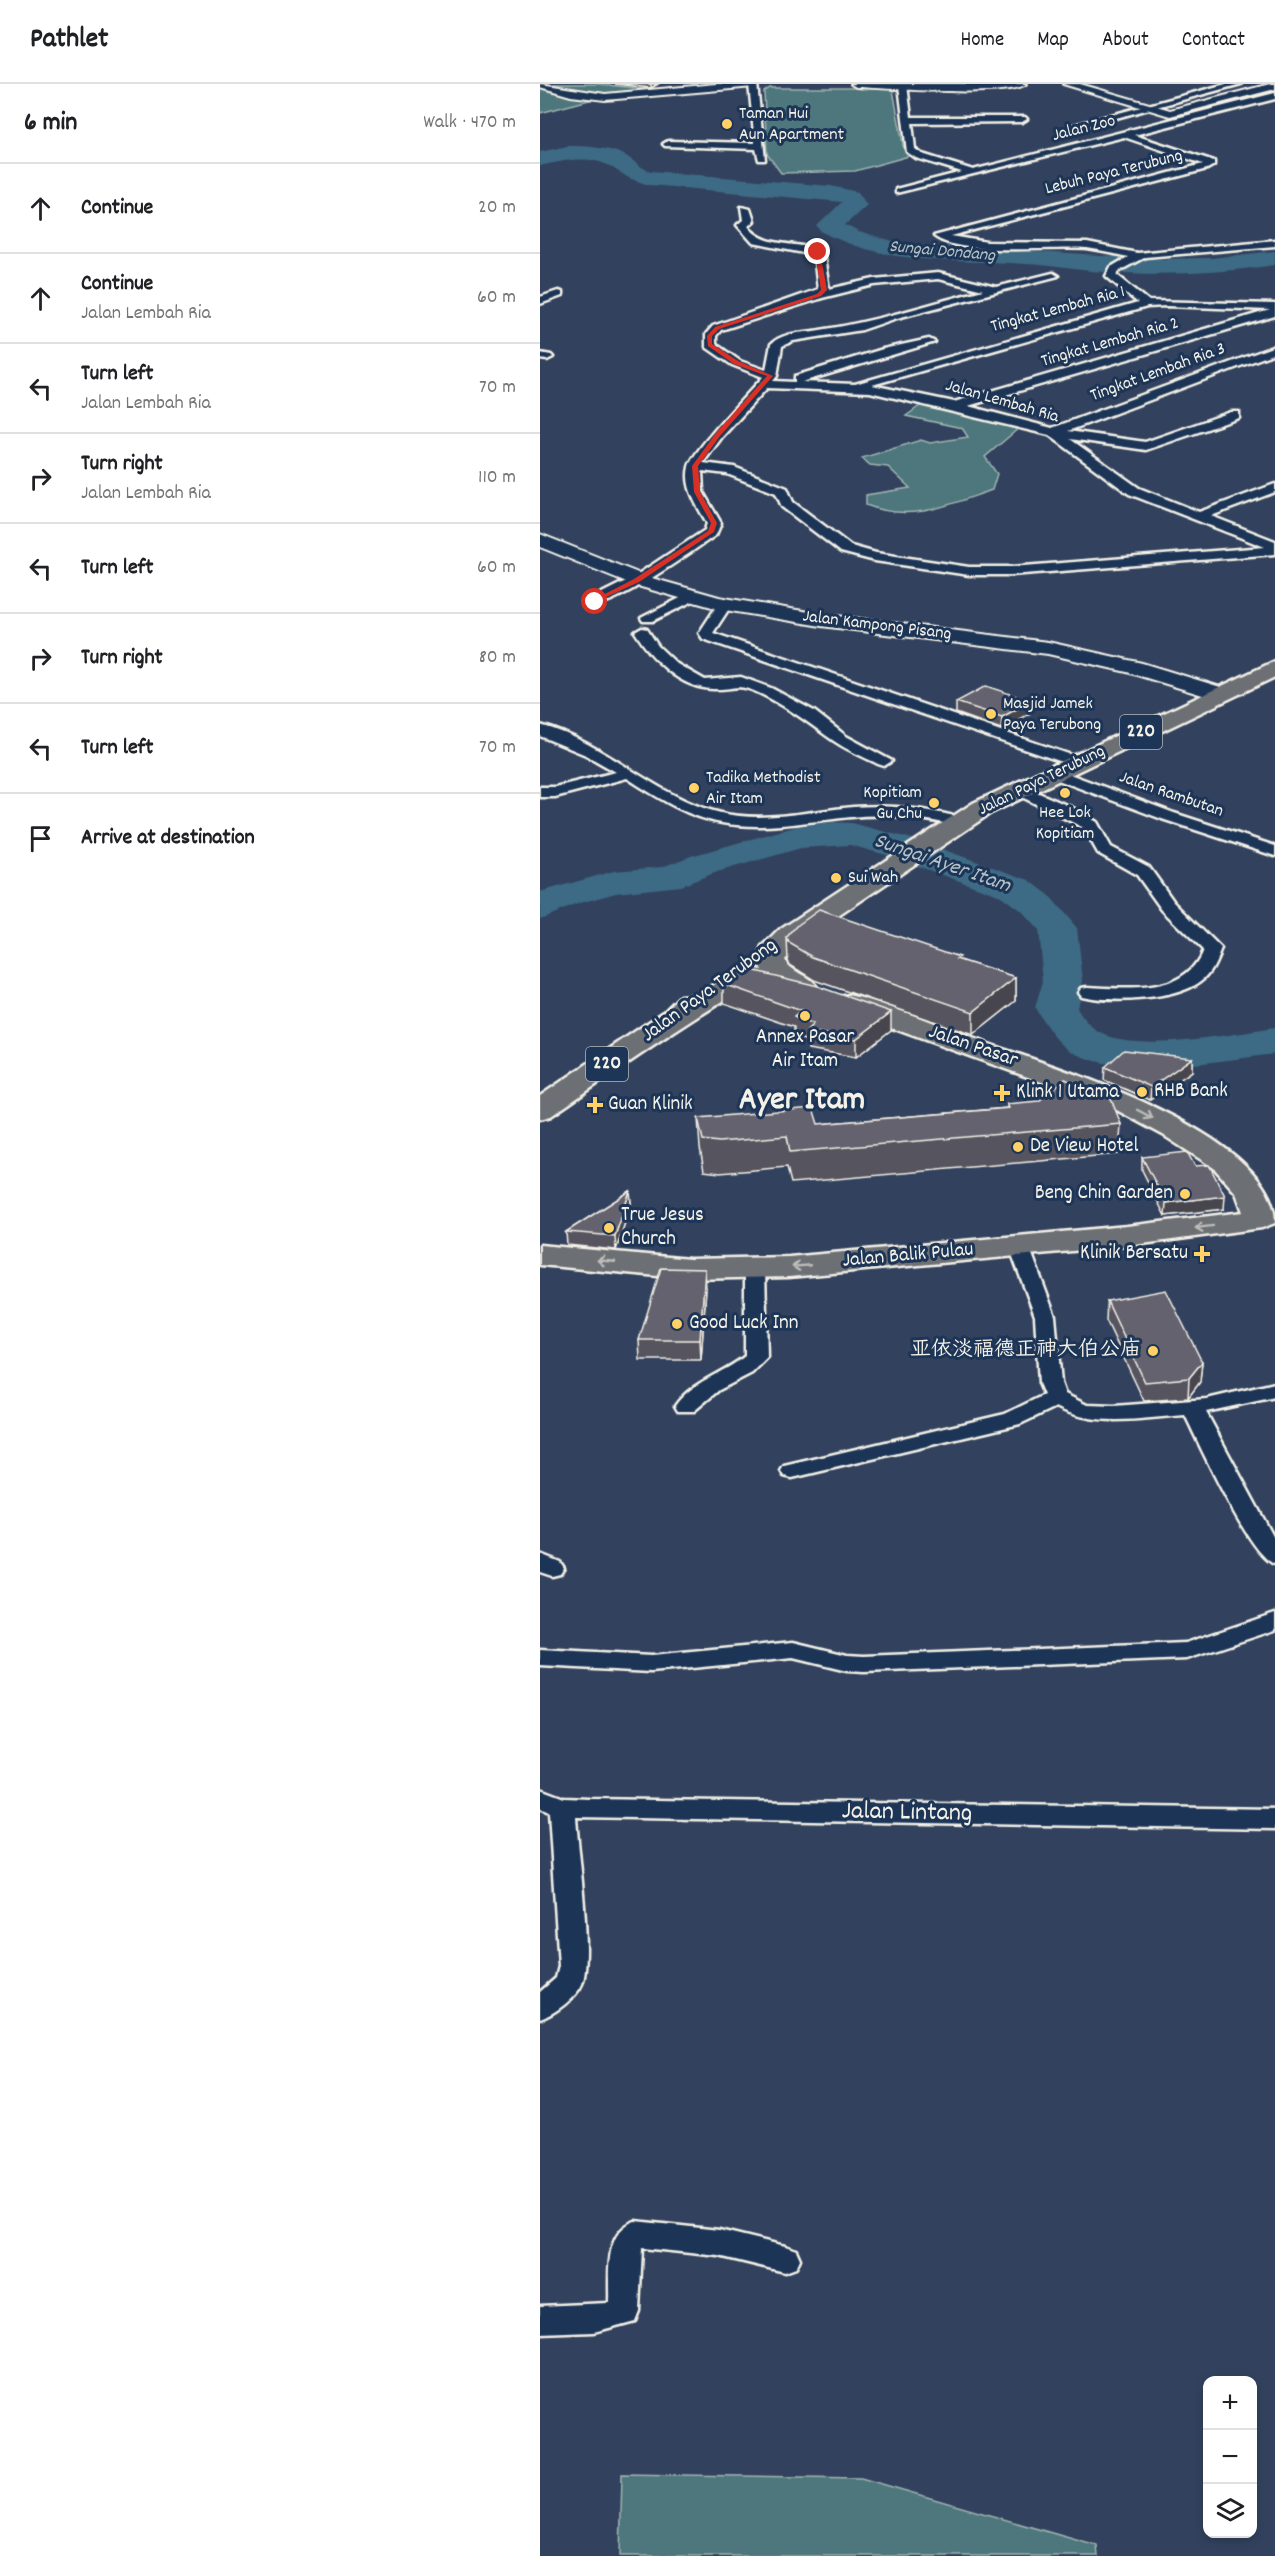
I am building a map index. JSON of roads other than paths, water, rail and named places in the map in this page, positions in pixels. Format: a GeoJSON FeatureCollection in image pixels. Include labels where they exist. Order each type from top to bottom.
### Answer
{"type":"FeatureCollection","features":[{"type":"Feature","properties":{"kind":"main road","name":"Jalan Kampong Pisang"},"geometry":{"type":"LineString","coordinates":[[540,540],[588,563],[637,581],[725,604],[787,615],[1047,648],[1142,668],[1219,694]]}},
{"type":"Feature","properties":{"kind":"main road","name":"Jalan Paya Terubung"},"geometry":{"type":"LineString","coordinates":[[791,935],[961,822],[1018,789],[1080,763],[1275,668]]}},
{"type":"Feature","properties":{"kind":"main road","name":"Jalan Pasar"},"geometry":{"type":"LineString","coordinates":[[791,935],[774,952],[771,960],[777,972],[815,992]]}},
{"type":"Feature","properties":{"kind":"main road","name":"Jalan Paya Terubong"},"geometry":{"type":"LineString","coordinates":[[540,1110],[675,1017],[721,978],[772,943],[791,935]]}},
{"type":"Feature","properties":{"kind":"main road","name":"Jalan Pasar"},"geometry":{"type":"LineString","coordinates":[[675,1017],[748,976],[815,992],[1122,1101],[1174,1129],[1226,1162],[1250,1191],[1268,1218]]}},
{"type":"Feature","properties":{"kind":"main road","name":"Jalan Balik Pulau"},"geometry":{"type":"LineString","coordinates":[[540,1255],[690,1269],[755,1268],[1127,1236],[1268,1218]]}},
{"type":"Feature","properties":{"kind":"street"},"geometry":{"type":"LineString","coordinates":[[542,84],[571,93],[605,97],[754,84],[762,159]]}},
{"type":"Feature","properties":{"kind":"street"},"geometry":{"type":"LineString","coordinates":[[856,84],[988,88],[1021,84]]}},
{"type":"Feature","properties":{"kind":"street"},"geometry":{"type":"LineString","coordinates":[[1072,127],[1238,84]]}},
{"type":"Feature","properties":{"kind":"street"},"geometry":{"type":"LineString","coordinates":[[903,85],[910,150],[913,153],[975,173]]}},
{"type":"Feature","properties":{"kind":"street"},"geometry":{"type":"LineString","coordinates":[[1074,85],[1170,112]]}},
{"type":"Feature","properties":{"kind":"street"},"geometry":{"type":"LineString","coordinates":[[1107,129],[1275,86]]}},
{"type":"Feature","properties":{"kind":"street","name":"Jalan Zoo"},"geometry":{"type":"LineString","coordinates":[[900,191],[1127,136],[1275,96]]}},
{"type":"Feature","properties":{"kind":"street"},"geometry":{"type":"LineString","coordinates":[[1210,102],[1233,108]]}},
{"type":"Feature","properties":{"kind":"street"},"geometry":{"type":"LineString","coordinates":[[908,120],[1022,119]]}},
{"type":"Feature","properties":{"kind":"street","name":"Lebuh Paya Terubung"},"geometry":{"type":"LineString","coordinates":[[1127,136],[1211,163],[1204,167],[939,236],[967,243],[1110,247],[1135,256]]}},
{"type":"Feature","properties":{"kind":"street"},"geometry":{"type":"LineString","coordinates":[[668,144],[759,146]]}},
{"type":"Feature","properties":{"kind":"street"},"geometry":{"type":"LineString","coordinates":[[746,209],[749,221],[742,225],[746,235],[763,244],[804,247],[818,252],[824,290],[819,295]]}},
{"type":"Feature","properties":{"kind":"street"},"geometry":{"type":"LineString","coordinates":[[1146,304],[1112,276],[1120,265],[1135,256],[1275,243]]}},
{"type":"Feature","properties":{"kind":"street"},"geometry":{"type":"LineString","coordinates":[[768,380],[736,363],[710,345],[710,336],[717,328],[819,295],[874,282],[938,276],[996,290]]}},
{"type":"Feature","properties":{"kind":"street"},"geometry":{"type":"LineString","coordinates":[[595,602],[637,581],[711,532],[714,523],[697,492],[695,466],[718,434],[768,380],[777,344],[781,340],[858,328],[893,316],[1053,276]]}},
{"type":"Feature","properties":{"kind":"street"},"geometry":{"type":"LineString","coordinates":[[540,301],[558,294]]}},
{"type":"Feature","properties":{"kind":"street","name":"Tingkat Lembah Ria 1"},"geometry":{"type":"LineString","coordinates":[[855,386],[1146,304],[1275,307]]}},
{"type":"Feature","properties":{"kind":"street","name":"Tingkat Lembah Ria 2"},"geometry":{"type":"LineString","coordinates":[[954,406],[1275,312]]}},
{"type":"Feature","properties":{"kind":"street"},"geometry":{"type":"LineString","coordinates":[[784,383],[888,351],[929,342]]}},
{"type":"Feature","properties":{"kind":"street","name":"Tingkat Lembah Ria 3"},"geometry":{"type":"LineString","coordinates":[[1053,432],[1275,349]]}},
{"type":"Feature","properties":{"kind":"street","name":"Jalan Lembah Ria"},"geometry":{"type":"LineString","coordinates":[[768,380],[784,383],[855,386],[954,406],[1053,432],[1134,491],[1275,548]]}},
{"type":"Feature","properties":{"kind":"street"},"geometry":{"type":"LineString","coordinates":[[1053,432],[1118,444],[1146,446],[1235,416]]}},
{"type":"Feature","properties":{"kind":"street"},"geometry":{"type":"LineString","coordinates":[[695,466],[729,470],[782,491],[787,504],[846,549],[875,557],[969,571],[1011,571],[1275,548]]}},
{"type":"Feature","properties":{"kind":"street"},"geometry":{"type":"LineString","coordinates":[[1200,516],[1275,488]]}},
{"type":"Feature","properties":{"kind":"street"},"geometry":{"type":"LineString","coordinates":[[648,618],[692,596]]}},
{"type":"Feature","properties":{"kind":"street"},"geometry":{"type":"LineString","coordinates":[[725,604],[706,633],[708,636],[1080,763]]}},
{"type":"Feature","properties":{"kind":"street"},"geometry":{"type":"LineString","coordinates":[[642,632],[653,649],[672,667],[702,684],[716,685],[741,681],[783,662]]}},
{"type":"Feature","properties":{"kind":"street"},"geometry":{"type":"LineString","coordinates":[[741,681],[809,714],[841,739],[884,761]]}},
{"type":"Feature","properties":{"kind":"street"},"geometry":{"type":"LineString","coordinates":[[540,730],[592,751],[667,799],[714,817],[742,821],[794,820],[853,812],[909,811],[961,822]]}},
{"type":"Feature","properties":{"kind":"street"},"geometry":{"type":"LineString","coordinates":[[540,792],[555,792],[629,773]]}},
{"type":"Feature","properties":{"kind":"street","name":"Jalan Rambutan"},"geometry":{"type":"LineString","coordinates":[[1056,774],[1168,816],[1275,850]]}},
{"type":"Feature","properties":{"kind":"street"},"geometry":{"type":"LineString","coordinates":[[1018,789],[1065,810],[1091,825],[1104,850],[1143,871],[1168,906],[1212,948],[1210,958],[1203,970],[1188,981],[1154,991],[1128,995],[1088,992]]}},
{"type":"Feature","properties":{"kind":"street"},"geometry":{"type":"LineString","coordinates":[[1019,1246],[1045,1316],[1050,1383],[1056,1398],[1089,1412],[1193,1409],[1216,1402],[1253,1397],[1275,1390]]}},
{"type":"Feature","properties":{"kind":"street"},"geometry":{"type":"LineString","coordinates":[[686,1406],[711,1385],[744,1368],[756,1358],[755,1268]]}},
{"type":"Feature","properties":{"kind":"street"},"geometry":{"type":"LineString","coordinates":[[792,1471],[1012,1419],[1056,1398]]}},
{"type":"Feature","properties":{"kind":"street"},"geometry":{"type":"LineString","coordinates":[[1193,1409],[1259,1536],[1275,1556]]}},
{"type":"Feature","properties":{"kind":"street"},"geometry":{"type":"LineString","coordinates":[[540,1658],[651,1664],[793,1650],[847,1663],[864,1664],[1187,1651],[1275,1621]]}},
{"type":"Feature","properties":{"kind":"street"},"geometry":{"type":"LineString","coordinates":[[540,2008],[568,1984],[573,1966],[551,1803]]}},
{"type":"Feature","properties":{"kind":"street","name":"Jalan Lintang"},"geometry":{"type":"LineString","coordinates":[[551,1803],[1275,1819]]}},
{"type":"Feature","properties":{"kind":"street"},"geometry":{"type":"LineString","coordinates":[[540,2320],[591,2319],[614,2316],[624,2311],[627,2248],[629,2239],[635,2234],[719,2243],[785,2259]]}},
{"type":"Feature","properties":{"kind":"waterway","name":"Sungai Dondang"},"geometry":{"type":"LineString","coordinates":[[540,159],[568,153],[589,153],[618,161],[632,173],[650,178],[831,193],[850,197],[855,205],[829,226],[850,237],[896,250],[943,255],[1027,257],[1095,264],[1149,266],[1212,265],[1275,258]]}},
{"type":"Feature","properties":{"kind":"waterway","name":"Sungai Ayer Itam"},"geometry":{"type":"LineString","coordinates":[[540,907],[566,895],[614,882],[668,878],[704,864],[798,837],[833,833],[852,834],[903,848],[1015,888],[1035,903],[1057,928],[1063,981],[1056,1008],[1073,1032],[1086,1042],[1105,1049],[1152,1054],[1275,1041]]}},
{"type":"Feature","properties":{"kind":"place","name":"Taman Hui Aun Apartment"},"geometry":{"type":"Point","coordinates":[727,124]}},
{"type":"Feature","properties":{"kind":"place","name":"Masjid Jamek Paya Terubong"},"geometry":{"type":"Point","coordinates":[991,714]}},
{"type":"Feature","properties":{"kind":"place","name":"Tadika Methodist Air Itam"},"geometry":{"type":"Point","coordinates":[694,788]}},
{"type":"Feature","properties":{"kind":"place","name":"Hee Lok Kopitiam"},"geometry":{"type":"Point","coordinates":[1065,793]}},
{"type":"Feature","properties":{"kind":"place","name":"Kopitiam Gu Chu"},"geometry":{"type":"Point","coordinates":[934,803]}},
{"type":"Feature","properties":{"kind":"place","name":"Sui Wah"},"geometry":{"type":"Point","coordinates":[836,878]}},
{"type":"Feature","properties":{"kind":"place","name":"Annex Pasar Air Itam"},"geometry":{"type":"Point","coordinates":[805,1016]}},
{"type":"Feature","properties":{"kind":"place","name":"RHB Bank"},"geometry":{"type":"Point","coordinates":[1142,1092]}},
{"type":"Feature","properties":{"kind":"place","name":"Klink 1 Utama"},"geometry":{"type":"Point","coordinates":[1002,1093]}},
{"type":"Feature","properties":{"kind":"place","name":"Guan Klinik"},"geometry":{"type":"Point","coordinates":[595,1105]}},
{"type":"Feature","properties":{"kind":"place","name":"De View Hotel"},"geometry":{"type":"Point","coordinates":[1018,1147]}},
{"type":"Feature","properties":{"kind":"place","name":"Beng Chin Garden"},"geometry":{"type":"Point","coordinates":[1185,1194]}},
{"type":"Feature","properties":{"kind":"place","name":"True Jesus Church"},"geometry":{"type":"Point","coordinates":[609,1228]}},
{"type":"Feature","properties":{"kind":"place","name":"Klinik Bersatu"},"geometry":{"type":"Point","coordinates":[1202,1254]}},
{"type":"Feature","properties":{"kind":"place","name":"Good Luck Inn"},"geometry":{"type":"Point","coordinates":[677,1324]}},
{"type":"Feature","properties":{"kind":"place","name":"亚依淡福德正神大伯公庙"},"geometry":{"type":"Point","coordinates":[1153,1351]}},
{"type":"Feature","properties":{"kind":"district","name":"Ayer Itam"},"geometry":{"type":"Point","coordinates":[802,1101]}}]}
